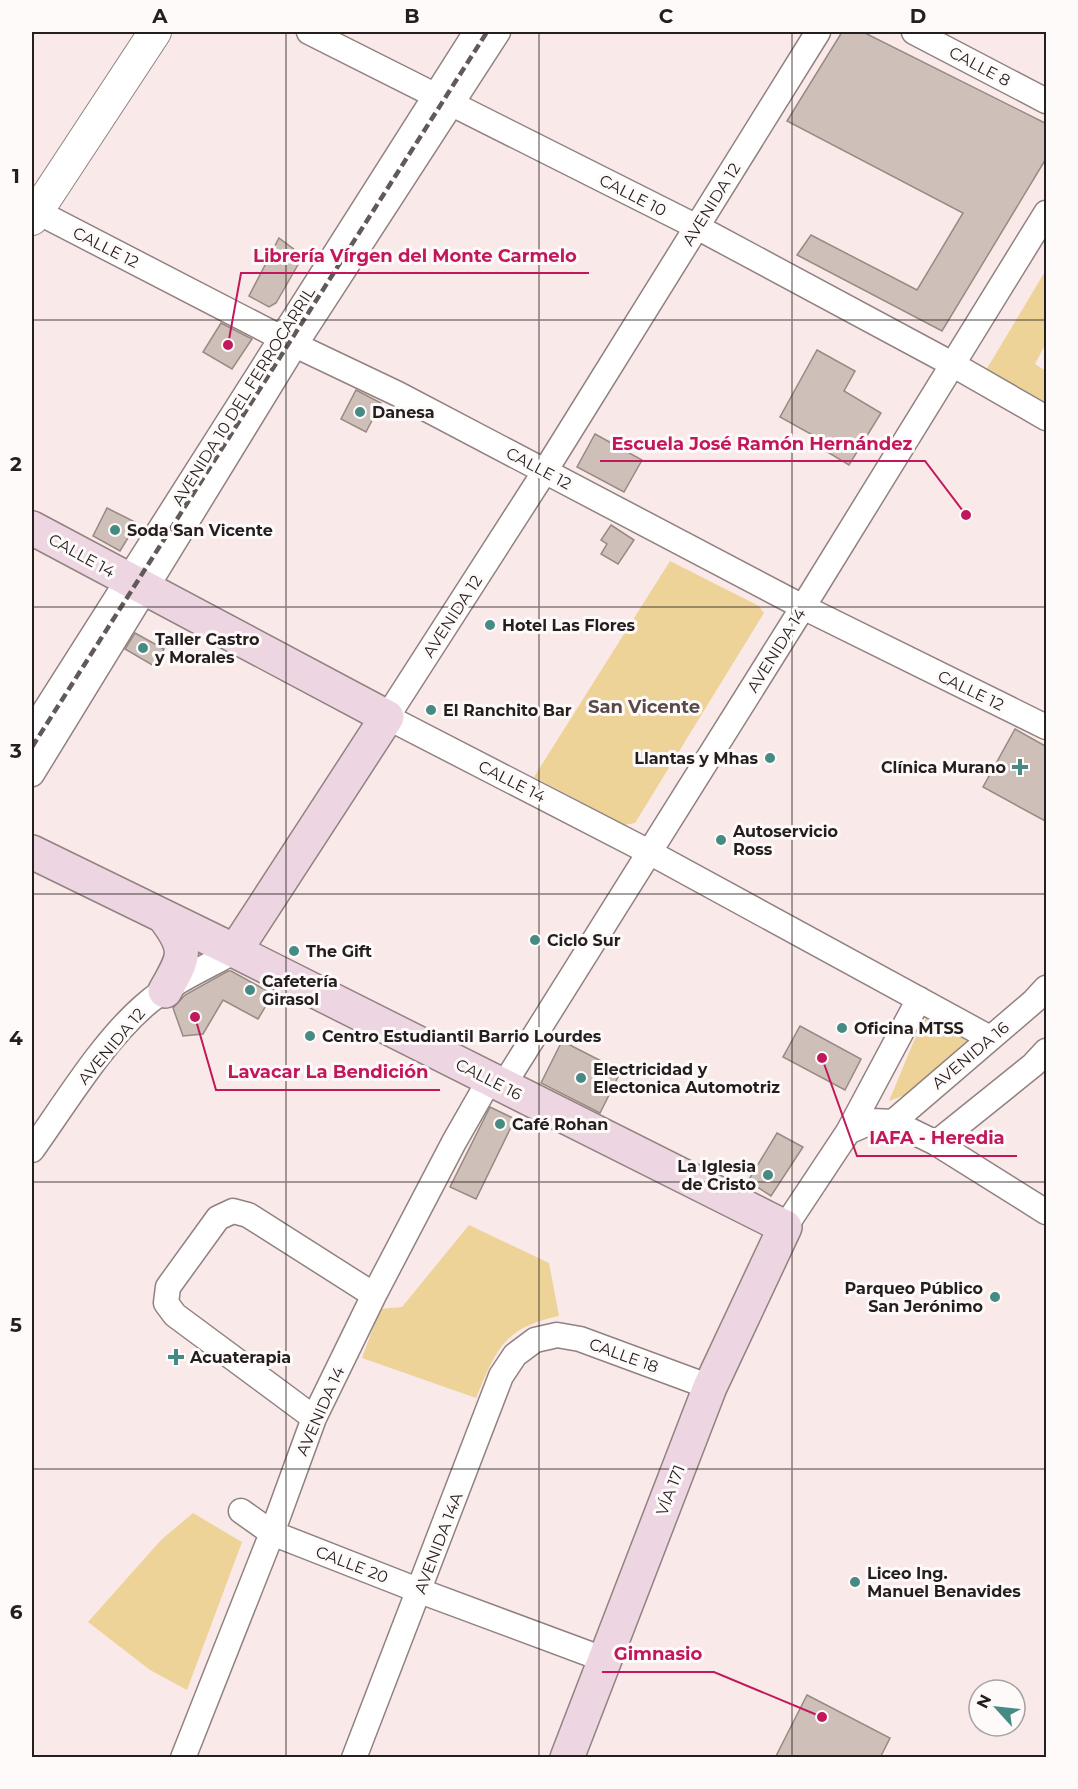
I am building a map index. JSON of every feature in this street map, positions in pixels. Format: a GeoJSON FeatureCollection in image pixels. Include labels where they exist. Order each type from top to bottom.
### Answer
{"type":"FeatureCollection","features":[{"type":"Feature","properties":{"kind":"main road","name":"CALLE 14"},"geometry":{"type":"LineString","coordinates":[[32,528],[387,717]]}},
{"type":"Feature","properties":{"kind":"main road","name":"AVENIDA 12"},"geometry":{"type":"LineString","coordinates":[[235,951],[387,717]]}},
{"type":"Feature","properties":{"kind":"main road","name":"CALLE 16"},"geometry":{"type":"LineString","coordinates":[[32,852],[235,951],[785,1227]]}},
{"type":"Feature","properties":{"kind":"main road"},"geometry":{"type":"LineString","coordinates":[[164,917],[178,936],[182,946],[182,958],[178,969],[165,991]]}},
{"type":"Feature","properties":{"kind":"main road","name":"VÍA 171"},"geometry":{"type":"LineString","coordinates":[[567,1758],[603,1659],[710,1387],[785,1227]]}},
{"type":"Feature","properties":{"kind":"street"},"geometry":{"type":"LineString","coordinates":[[33,213],[154,32]]}},
{"type":"Feature","properties":{"kind":"street","name":"CALLE 10"},"geometry":{"type":"LineString","coordinates":[[309,32],[697,227],[952,364],[1047,418]]}},
{"type":"Feature","properties":{"kind":"street","name":"AVENIDA 10 DEL FERROCARRIL"},"geometry":{"type":"LineString","coordinates":[[444,100],[476,32]]}},
{"type":"Feature","properties":{"kind":"street","name":"AVENIDA 10 DEL FERROCARRIL"},"geometry":{"type":"LineString","coordinates":[[32,731],[136,583],[444,100],[498,32]]}},
{"type":"Feature","properties":{"kind":"street","name":"AVENIDA 12"},"geometry":{"type":"LineString","coordinates":[[387,717],[545,471],[818,32]]}},
{"type":"Feature","properties":{"kind":"street","name":"CALLE 8"},"geometry":{"type":"LineString","coordinates":[[914,32],[1047,101]]}},
{"type":"Feature","properties":{"kind":"street","name":"CALLE 12"},"geometry":{"type":"LineString","coordinates":[[33,213],[288,342],[398,394],[803,607],[1047,727]]}},
{"type":"Feature","properties":{"kind":"street","name":"AVENIDA 14"},"geometry":{"type":"LineString","coordinates":[[183,1758],[272,1533],[314,1418],[374,1295],[454,1142],[649,852],[1047,213]]}},
{"type":"Feature","properties":{"kind":"street","name":"AVENIDA 10 DEL FERROCARRIL"},"geometry":{"type":"LineString","coordinates":[[32,774],[136,583]]}},
{"type":"Feature","properties":{"kind":"street","name":"CALLE 14"},"geometry":{"type":"LineString","coordinates":[[387,717],[649,852],[990,1038]]}},
{"type":"Feature","properties":{"kind":"street","name":"AVENIDA 12"},"geometry":{"type":"LineString","coordinates":[[32,1150],[106,1047],[128,1021],[165,991],[235,951]]}},
{"type":"Feature","properties":{"kind":"street","name":"AVENIDA 16"},"geometry":{"type":"LineString","coordinates":[[893,1122],[1047,988]]}},
{"type":"Feature","properties":{"kind":"street"},"geometry":{"type":"LineString","coordinates":[[785,1227],[848,1132],[919,999]]}},
{"type":"Feature","properties":{"kind":"street"},"geometry":{"type":"LineString","coordinates":[[936,1143],[1033,1065],[1047,1051]]}},
{"type":"Feature","properties":{"kind":"street"},"geometry":{"type":"LineString","coordinates":[[848,1132],[873,1121],[893,1122],[936,1143],[1047,1212]]}},
{"type":"Feature","properties":{"kind":"street"},"geometry":{"type":"LineString","coordinates":[[314,1418],[175,1315],[166,1303],[168,1287],[218,1218],[233,1211],[248,1215],[374,1295]]}},
{"type":"Feature","properties":{"kind":"street","name":"CALLE 18"},"geometry":{"type":"LineString","coordinates":[[535,1340],[557,1335],[580,1339],[710,1387]]}},
{"type":"Feature","properties":{"kind":"street","name":"AVENIDA 14A"},"geometry":{"type":"LineString","coordinates":[[354,1758],[501,1376],[515,1355],[535,1340]]}},
{"type":"Feature","properties":{"kind":"street","name":"CALLE 20"},"geometry":{"type":"LineString","coordinates":[[241,1511],[272,1533],[603,1659]]}},
{"type":"Feature","properties":{"kind":"shaded area"},"geometry":{"type":"Polygon","coordinates":[[[1046,270],[1046,343],[1035,364],[1046,371],[1046,402],[986,370],[1046,270]]]}},
{"type":"Feature","properties":{"kind":"shaded area"},"geometry":{"type":"Polygon","coordinates":[[[670,561],[759,606],[764,613],[635,823],[624,825],[534,777],[670,561]]]}},
{"type":"Feature","properties":{"kind":"shaded area"},"geometry":{"type":"Polygon","coordinates":[[[927,1016],[968,1040],[905,1095],[889,1101],[913,1043],[927,1016]]]}},
{"type":"Feature","properties":{"kind":"shaded area"},"geometry":{"type":"Polygon","coordinates":[[[469,1225],[549,1263],[559,1316],[525,1327],[504,1343],[490,1366],[476,1398],[362,1358],[380,1309],[402,1307],[469,1225]]]}},
{"type":"Feature","properties":{"kind":"shaded area"},"geometry":{"type":"Polygon","coordinates":[[[193,1513],[242,1542],[187,1690],[150,1670],[88,1622],[161,1540],[193,1513]]]}},
{"type":"Feature","properties":{"kind":"building"},"geometry":{"type":"Polygon","coordinates":[[[842,32],[863,32],[1047,124],[1047,157],[942,331],[797,255],[811,235],[917,290],[963,213],[787,121],[842,32]]]}},
{"type":"Feature","properties":{"kind":"building"},"geometry":{"type":"Polygon","coordinates":[[[279,238],[303,256],[276,303],[269,307],[249,296],[279,238]]]}},
{"type":"Feature","properties":{"kind":"building"},"geometry":{"type":"Polygon","coordinates":[[[221,323],[252,339],[232,369],[203,352],[221,323]]]}},
{"type":"Feature","properties":{"kind":"building"},"geometry":{"type":"Polygon","coordinates":[[[817,350],[855,371],[844,391],[881,413],[849,465],[814,444],[818,438],[780,417],[817,350]]]}},
{"type":"Feature","properties":{"kind":"building","name":"Danesa"},"geometry":{"type":"Polygon","coordinates":[[[356,390],[381,403],[366,432],[341,419],[356,390]]]}},
{"type":"Feature","properties":{"kind":"building"},"geometry":{"type":"Polygon","coordinates":[[[595,434],[642,460],[624,492],[577,467],[595,434]]]}},
{"type":"Feature","properties":{"kind":"building","name":"Soda San Vicente"},"geometry":{"type":"Polygon","coordinates":[[[107,508],[137,523],[120,551],[93,536],[107,508]]]}},
{"type":"Feature","properties":{"kind":"building"},"geometry":{"type":"Polygon","coordinates":[[[611,525],[634,540],[618,564],[601,554],[607,544],[601,540],[611,525]]]}},
{"type":"Feature","properties":{"kind":"building","name":"Taller Castro y Morales"},"geometry":{"type":"Polygon","coordinates":[[[135,633],[164,649],[154,666],[125,649],[135,633]]]}},
{"type":"Feature","properties":{"kind":"building","name":"Clínica Murano"},"geometry":{"type":"Polygon","coordinates":[[[1015,729],[1047,747],[1047,822],[983,787],[1015,729]]]}},
{"type":"Feature","properties":{"kind":"building"},"geometry":{"type":"Polygon","coordinates":[[[228,971],[273,994],[258,1019],[223,1000],[203,1034],[183,1036],[173,1008],[185,995],[228,971]]]}},
{"type":"Feature","properties":{"kind":"building"},"geometry":{"type":"Polygon","coordinates":[[[800,1026],[861,1059],[845,1090],[783,1057],[800,1026]]]}},
{"type":"Feature","properties":{"kind":"building","name":"Electricidad y Electonica Automotriz"},"geometry":{"type":"Polygon","coordinates":[[[562,1041],[621,1071],[600,1113],[541,1083],[562,1041]]]}},
{"type":"Feature","properties":{"kind":"building"},"geometry":{"type":"Polygon","coordinates":[[[490,1107],[515,1119],[476,1199],[450,1187],[490,1107]]]}},
{"type":"Feature","properties":{"kind":"building"},"geometry":{"type":"Polygon","coordinates":[[[777,1133],[803,1147],[771,1196],[748,1181],[777,1133]]]}},
{"type":"Feature","properties":{"kind":"building"},"geometry":{"type":"Polygon","coordinates":[[[807,1695],[890,1738],[880,1758],[775,1758],[807,1695]]]}},
{"type":"Feature","properties":{"kind":"railway"},"geometry":{"type":"LineString","coordinates":[[32,747],[487,32]]}},
{"type":"Feature","properties":{"kind":"place","name":"Librería Vírgen del Monte Carmelo"},"geometry":{"type":"Point","coordinates":[228,345]}},
{"type":"Feature","properties":{"kind":"place","name":"Danesa"},"geometry":{"type":"Point","coordinates":[360,412]}},
{"type":"Feature","properties":{"kind":"place","name":"Escuela José Ramón Hernández"},"geometry":{"type":"Point","coordinates":[966,515]}},
{"type":"Feature","properties":{"kind":"place","name":"Soda San Vicente"},"geometry":{"type":"Point","coordinates":[115,530]}},
{"type":"Feature","properties":{"kind":"place","name":"Hotel Las Flores"},"geometry":{"type":"Point","coordinates":[490,625]}},
{"type":"Feature","properties":{"kind":"place","name":"Taller Castro y Morales"},"geometry":{"type":"Point","coordinates":[143,648]}},
{"type":"Feature","properties":{"kind":"place","name":"El Ranchito Bar"},"geometry":{"type":"Point","coordinates":[431,710]}},
{"type":"Feature","properties":{"kind":"place","name":"Llantas y Mhas"},"geometry":{"type":"Point","coordinates":[770,758]}},
{"type":"Feature","properties":{"kind":"place","name":"Clínica Murano"},"geometry":{"type":"Point","coordinates":[1020,767]}},
{"type":"Feature","properties":{"kind":"place","name":"Autoservicio Ross"},"geometry":{"type":"Point","coordinates":[721,840]}},
{"type":"Feature","properties":{"kind":"place","name":"Ciclo Sur"},"geometry":{"type":"Point","coordinates":[535,940]}},
{"type":"Feature","properties":{"kind":"place","name":"The Gift"},"geometry":{"type":"Point","coordinates":[294,951]}},
{"type":"Feature","properties":{"kind":"place","name":"Cafetería Girasol"},"geometry":{"type":"Point","coordinates":[250,990]}},
{"type":"Feature","properties":{"kind":"place","name":"Lavacar La Bendición"},"geometry":{"type":"Point","coordinates":[195,1017]}},
{"type":"Feature","properties":{"kind":"place","name":"Oficina MTSS"},"geometry":{"type":"Point","coordinates":[842,1028]}},
{"type":"Feature","properties":{"kind":"place","name":"Centro Estudiantil Barrio Lourdes"},"geometry":{"type":"Point","coordinates":[310,1036]}},
{"type":"Feature","properties":{"kind":"place","name":"IAFA - Heredia"},"geometry":{"type":"Point","coordinates":[822,1058]}},
{"type":"Feature","properties":{"kind":"place","name":"Electricidad y Electonica Automotriz"},"geometry":{"type":"Point","coordinates":[581,1078]}},
{"type":"Feature","properties":{"kind":"place","name":"Café Rohan"},"geometry":{"type":"Point","coordinates":[500,1124]}},
{"type":"Feature","properties":{"kind":"place","name":"La Iglesia de Cristo"},"geometry":{"type":"Point","coordinates":[768,1175]}},
{"type":"Feature","properties":{"kind":"place","name":"Parqueo Público San Jerónimo"},"geometry":{"type":"Point","coordinates":[995,1297]}},
{"type":"Feature","properties":{"kind":"place","name":"Acuaterapia"},"geometry":{"type":"Point","coordinates":[176,1357]}},
{"type":"Feature","properties":{"kind":"place","name":"Liceo Ing. Manuel Benavides"},"geometry":{"type":"Point","coordinates":[855,1582]}},
{"type":"Feature","properties":{"kind":"place","name":"Gimnasio"},"geometry":{"type":"Point","coordinates":[822,1717]}},
{"type":"Feature","properties":{"kind":"district","name":"San Vicente"},"geometry":{"type":"Point","coordinates":[644,707]}}]}
